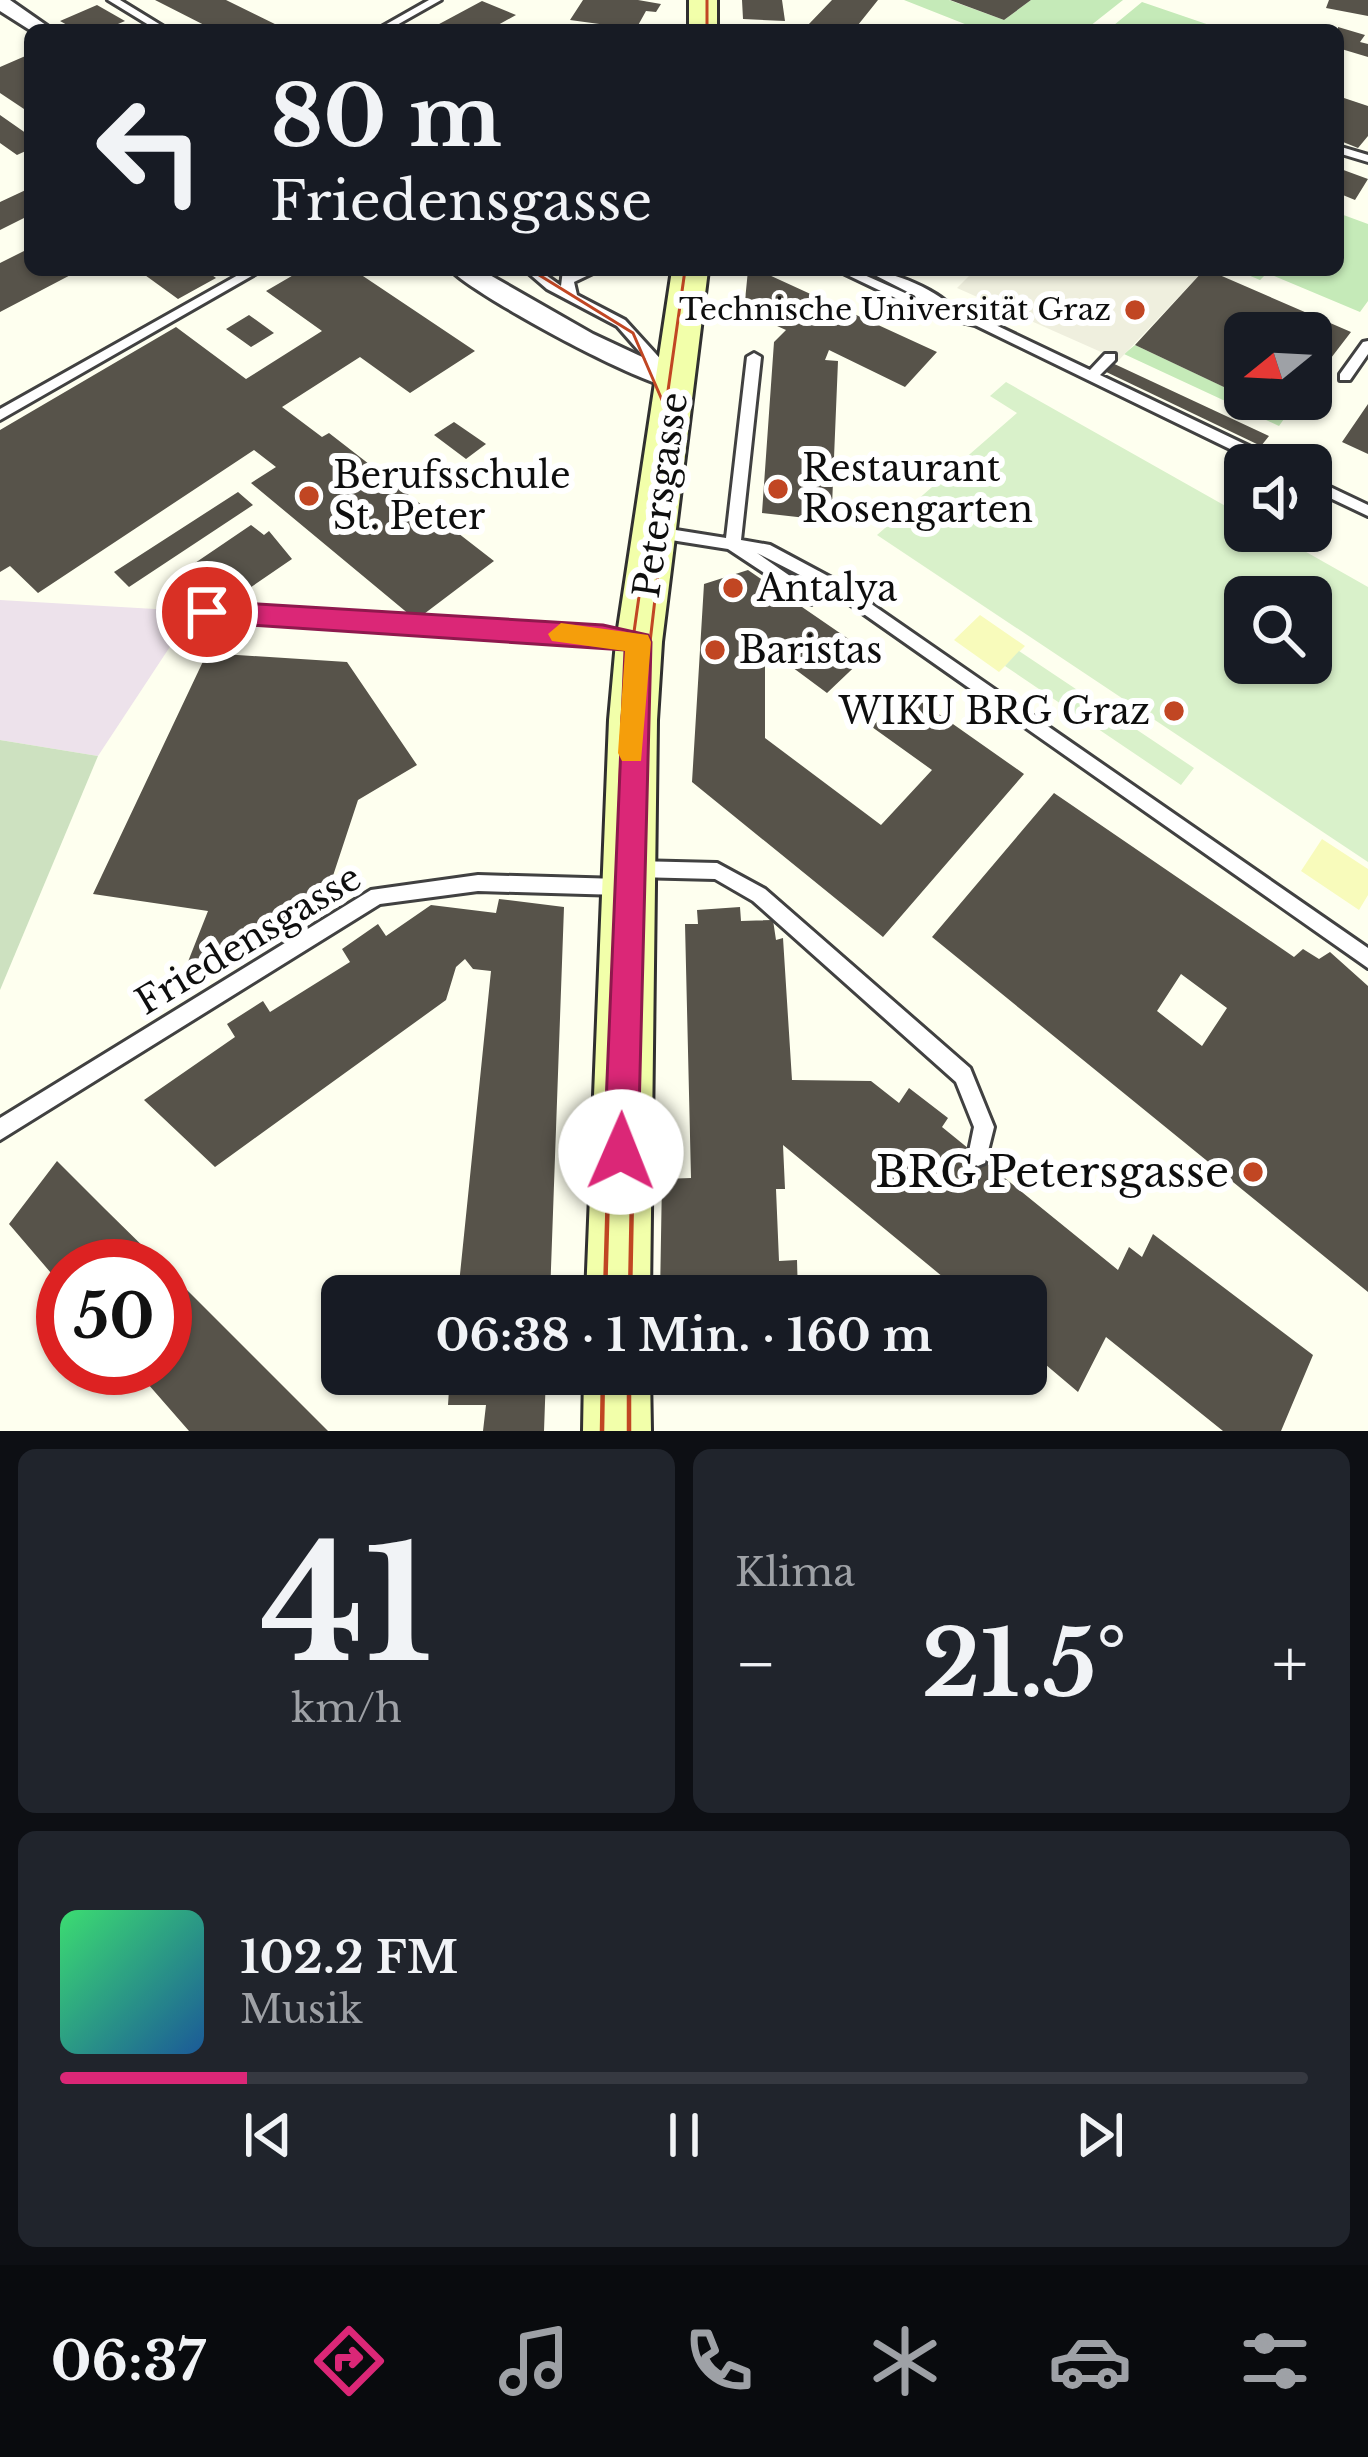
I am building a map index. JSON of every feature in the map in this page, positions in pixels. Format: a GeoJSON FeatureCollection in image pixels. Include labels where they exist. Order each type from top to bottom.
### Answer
{"type":"FeatureCollection","features":[{"type":"Feature","properties":{"kind":"main road","name":"Petersgasse"},"geometry":{"type":"LineString","coordinates":[[618,1275],[627,877],[638,642],[690,276]]}},
{"type":"Feature","properties":{"kind":"main road"},"geometry":{"type":"LineString","coordinates":[[617,1395],[617,1431]]}},
{"type":"Feature","properties":{"kind":"street"},"geometry":{"type":"LineString","coordinates":[[0,1],[34,24]]}},
{"type":"Feature","properties":{"kind":"street"},"geometry":{"type":"LineString","coordinates":[[473,276],[584,340],[676,383]]}},
{"type":"Feature","properties":{"kind":"lane"},"geometry":{"type":"LineString","coordinates":[[113,0],[154,24]]}},
{"type":"Feature","properties":{"kind":"lane"},"geometry":{"type":"LineString","coordinates":[[392,24],[436,0]]}},
{"type":"Feature","properties":{"kind":"lane"},"geometry":{"type":"LineString","coordinates":[[0,415],[245,276]]}},
{"type":"Feature","properties":{"kind":"lane"},"geometry":{"type":"LineString","coordinates":[[540,276],[621,323],[676,383]]}},
{"type":"Feature","properties":{"kind":"lane"},"geometry":{"type":"LineString","coordinates":[[570,276],[567,287],[572,297]]}},
{"type":"Feature","properties":{"kind":"lane"},"geometry":{"type":"LineString","coordinates":[[856,276],[933,311],[950,311],[1233,444]]}},
{"type":"Feature","properties":{"kind":"lane"},"geometry":{"type":"LineString","coordinates":[[884,276],[943,302],[950,311]]}},
{"type":"Feature","properties":{"kind":"lane"},"geometry":{"type":"LineString","coordinates":[[1345,377],[1368,345]]}},
{"type":"Feature","properties":{"kind":"lane"},"geometry":{"type":"LineString","coordinates":[[734,545],[754,357]]}},
{"type":"Feature","properties":{"kind":"lane"},"geometry":{"type":"LineString","coordinates":[[1093,375],[1110,357]]}},
{"type":"Feature","properties":{"kind":"lane"},"geometry":{"type":"LineString","coordinates":[[1332,493],[1368,511]]}},
{"type":"Feature","properties":{"kind":"lane"},"geometry":{"type":"LineString","coordinates":[[654,533],[765,549],[845,592],[1368,959]]}},
{"type":"Feature","properties":{"kind":"lane"},"geometry":{"type":"LineString","coordinates":[[734,545],[811,598]]}},
{"type":"Feature","properties":{"kind":"lane"},"geometry":{"type":"LineString","coordinates":[[182,630],[207,612],[638,642]]}},
{"type":"Feature","properties":{"kind":"lane","name":"Friedensgasse"},"geometry":{"type":"LineString","coordinates":[[0,1130],[376,896],[494,883],[717,871],[759,895],[963,1075],[984,1127],[979,1156]]}},
{"type":"Feature","properties":{"kind":"shaded area"},"geometry":{"type":"Polygon","coordinates":[[[904,0],[949,0],[1004,20],[1031,0],[1123,0],[1093,24],[965,24],[904,0]]]}},
{"type":"Feature","properties":{"kind":"shaded area"},"geometry":{"type":"Polygon","coordinates":[[[1142,2],[1206,24],[1115,24],[1142,2]]]}},
{"type":"Feature","properties":{"kind":"shaded area"},"geometry":{"type":"Polygon","coordinates":[[[1344,215],[1368,224],[1368,301],[1360,312],[1274,276],[1344,276],[1344,215]]]}},
{"type":"Feature","properties":{"kind":"shaded area"},"geometry":{"type":"Polygon","coordinates":[[[969,276],[1198,276],[1119,360],[957,288],[969,276]]]}},
{"type":"Feature","properties":{"kind":"shaded area"},"geometry":{"type":"Polygon","coordinates":[[[1135,345],[1224,387],[1224,400],[1124,354],[1135,345]]]}},
{"type":"Feature","properties":{"kind":"shaded area"},"geometry":{"type":"Polygon","coordinates":[[[1006,382],[1224,505],[1224,552],[1306,552],[1368,587],[1368,862],[877,535],[1017,413],[990,396],[1006,382]]]}},
{"type":"Feature","properties":{"kind":"shaded area"},"geometry":{"type":"Polygon","coordinates":[[[0,600],[207,612],[177,636],[98,756],[0,740],[0,600]]]}},
{"type":"Feature","properties":{"kind":"shaded area"},"geometry":{"type":"Polygon","coordinates":[[[1019,651],[1194,768],[1181,785],[1005,666],[1019,651]]]}},
{"type":"Feature","properties":{"kind":"shaded area"},"geometry":{"type":"Polygon","coordinates":[[[0,740],[98,756],[0,990],[0,740]]]}},
{"type":"Feature","properties":{"kind":"sand"},"geometry":{"type":"Polygon","coordinates":[[[980,615],[1025,646],[999,672],[954,640],[980,615]]]}},
{"type":"Feature","properties":{"kind":"sand"},"geometry":{"type":"Polygon","coordinates":[[[1322,839],[1368,869],[1368,895],[1359,910],[1301,871],[1322,839]]]}},
{"type":"Feature","properties":{"kind":"building"},"geometry":{"type":"Polygon","coordinates":[[[155,0],[226,0],[275,24],[202,24],[155,0]]]}},
{"type":"Feature","properties":{"kind":"building"},"geometry":{"type":"Polygon","coordinates":[[[583,0],[661,4],[656,12],[646,11],[639,24],[570,20],[583,0]]]}},
{"type":"Feature","properties":{"kind":"building"},"geometry":{"type":"Polygon","coordinates":[[[742,0],[782,0],[785,21],[743,19],[742,0]]]}},
{"type":"Feature","properties":{"kind":"building"},"geometry":{"type":"Polygon","coordinates":[[[832,0],[878,0],[859,24],[809,24],[832,0]]]}},
{"type":"Feature","properties":{"kind":"building"},"geometry":{"type":"Polygon","coordinates":[[[950,0],[1031,0],[1004,20],[950,0]]]}},
{"type":"Feature","properties":{"kind":"building"},"geometry":{"type":"Polygon","coordinates":[[[1329,0],[1368,0],[1368,16],[1326,8],[1329,0]]]}},
{"type":"Feature","properties":{"kind":"building"},"geometry":{"type":"Polygon","coordinates":[[[482,1],[516,15],[500,24],[439,24],[482,1]]]}},
{"type":"Feature","properties":{"kind":"building"},"geometry":{"type":"Polygon","coordinates":[[[97,5],[125,21],[65,24],[60,21],[97,5]]]}},
{"type":"Feature","properties":{"kind":"building"},"geometry":{"type":"Polygon","coordinates":[[[1344,29],[1365,35],[1360,42],[1368,44],[1368,57],[1344,50],[1344,29]]]}},
{"type":"Feature","properties":{"kind":"building"},"geometry":{"type":"Polygon","coordinates":[[[24,57],[24,109],[0,93],[0,67],[24,57]]]}},
{"type":"Feature","properties":{"kind":"building"},"geometry":{"type":"Polygon","coordinates":[[[1344,98],[1368,106],[1368,136],[1358,148],[1344,142],[1344,98]]]}},
{"type":"Feature","properties":{"kind":"building"},"geometry":{"type":"Polygon","coordinates":[[[0,115],[24,132],[24,152],[17,155],[0,143],[0,115]]]}},
{"type":"Feature","properties":{"kind":"building"},"geometry":{"type":"Polygon","coordinates":[[[1344,170],[1368,179],[1355,200],[1344,195],[1344,170]]]}},
{"type":"Feature","properties":{"kind":"building"},"geometry":{"type":"Polygon","coordinates":[[[24,191],[24,218],[0,230],[0,202],[24,191]]]}},
{"type":"Feature","properties":{"kind":"building"},"geometry":{"type":"Polygon","coordinates":[[[24,251],[24,276],[69,276],[0,312],[0,263],[24,251]]]}},
{"type":"Feature","properties":{"kind":"building"},"geometry":{"type":"Polygon","coordinates":[[[146,276],[216,278],[178,299],[146,276]]]}},
{"type":"Feature","properties":{"kind":"building"},"geometry":{"type":"Polygon","coordinates":[[[292,276],[363,276],[475,351],[410,393],[360,357],[282,407],[322,437],[329,433],[494,561],[416,620],[251,483],[276,467],[254,450],[38,593],[10,566],[0,572],[0,430],[176,327],[246,379],[322,331],[266,291],[292,276]]]}},
{"type":"Feature","properties":{"kind":"building"},"geometry":{"type":"Polygon","coordinates":[[[747,276],[771,276],[937,352],[905,387],[829,350],[825,360],[838,361],[832,506],[817,506],[815,519],[762,513],[774,342],[786,330],[744,311],[747,276]]]}},
{"type":"Feature","properties":{"kind":"building"},"geometry":{"type":"Polygon","coordinates":[[[1198,276],[1222,276],[1305,312],[1224,312],[1224,387],[1135,345],[1198,276]]]}},
{"type":"Feature","properties":{"kind":"building"},"geometry":{"type":"Polygon","coordinates":[[[249,315],[274,333],[251,347],[226,329],[249,315]]]}},
{"type":"Feature","properties":{"kind":"building"},"geometry":{"type":"Polygon","coordinates":[[[1332,324],[1351,332],[1332,357],[1332,324]]]}},
{"type":"Feature","properties":{"kind":"building"},"geometry":{"type":"Polygon","coordinates":[[[1108,361],[1224,415],[1224,420],[1269,436],[1257,444],[1100,369],[1108,361]]]}},
{"type":"Feature","properties":{"kind":"building"},"geometry":{"type":"Polygon","coordinates":[[[1368,404],[1368,454],[1342,442],[1368,404]]]}},
{"type":"Feature","properties":{"kind":"building"},"geometry":{"type":"Polygon","coordinates":[[[454,422],[486,444],[466,459],[434,435],[454,422]]]}},
{"type":"Feature","properties":{"kind":"building"},"geometry":{"type":"Polygon","coordinates":[[[238,492],[253,505],[129,587],[114,572],[238,492]]]}},
{"type":"Feature","properties":{"kind":"building"},"geometry":{"type":"Polygon","coordinates":[[[251,525],[264,535],[269,531],[292,559],[235,598],[195,563],[251,525]]]}},
{"type":"Feature","properties":{"kind":"building"},"geometry":{"type":"Polygon","coordinates":[[[748,570],[869,653],[827,693],[765,647],[765,738],[881,825],[932,770],[872,727],[906,691],[1024,774],[883,937],[692,782],[704,584],[748,570]]]}},
{"type":"Feature","properties":{"kind":"building"},"geometry":{"type":"Polygon","coordinates":[[[207,653],[347,662],[417,765],[358,800],[325,900],[176,992],[208,911],[93,894],[207,653]]]}},
{"type":"Feature","properties":{"kind":"building","name":"BRG Petersgasse"},"geometry":{"type":"Polygon","coordinates":[[[1054,793],[1294,957],[1303,949],[1319,959],[1330,952],[1368,986],[1368,1292],[932,937],[1054,793]],[[1181,974],[1157,1011],[1202,1046],[1227,1008],[1181,974]]]}},
{"type":"Feature","properties":{"kind":"building"},"geometry":{"type":"Polygon","coordinates":[[[499,899],[564,907],[551,1275],[460,1275],[491,971],[473,969],[465,959],[456,967],[446,1000],[215,1167],[144,1100],[235,1037],[227,1024],[263,1001],[270,1012],[350,962],[342,949],[378,924],[386,936],[431,905],[496,913],[499,899]]]}},
{"type":"Feature","properties":{"kind":"building"},"geometry":{"type":"Polygon","coordinates":[[[740,907],[741,921],[773,920],[776,940],[783,938],[792,1080],[871,1081],[899,1103],[909,1088],[948,1118],[942,1127],[1118,1270],[1129,1247],[1142,1257],[1153,1234],[1313,1355],[1281,1431],[1223,1431],[1106,1337],[1078,1392],[1047,1366],[1047,1275],[941,1275],[783,1145],[785,1189],[776,1189],[779,1261],[797,1260],[797,1275],[660,1275],[662,1179],[691,1178],[685,924],[698,924],[697,910],[740,907]]]}},
{"type":"Feature","properties":{"kind":"building"},"geometry":{"type":"Polygon","coordinates":[[[57,1161],[136,1239],[36,1239],[36,1256],[9,1224],[57,1161]]]}},
{"type":"Feature","properties":{"kind":"building"},"geometry":{"type":"Polygon","coordinates":[[[192,1295],[328,1431],[189,1431],[158,1395],[192,1395],[192,1295]]]}},
{"type":"Feature","properties":{"kind":"building"},"geometry":{"type":"Polygon","coordinates":[[[449,1395],[545,1395],[544,1431],[483,1431],[486,1405],[448,1405],[449,1395]]]}},
{"type":"Feature","properties":{"kind":"tram line"},"geometry":{"type":"LineString","coordinates":[[707,0],[707,24]]}},
{"type":"Feature","properties":{"kind":"tram line"},"geometry":{"type":"LineString","coordinates":[[541,276],[633,333],[662,400]]}},
{"type":"Feature","properties":{"kind":"tram line"},"geometry":{"type":"LineString","coordinates":[[615,947],[622,717],[684,276]]}},
{"type":"Feature","properties":{"kind":"tram line"},"geometry":{"type":"LineString","coordinates":[[637,947],[641,720],[658,573]]}},
{"type":"Feature","properties":{"kind":"tram line"},"geometry":{"type":"LineString","coordinates":[[606,1275],[615,944]]}},
{"type":"Feature","properties":{"kind":"tram line"},"geometry":{"type":"LineString","coordinates":[[630,1275],[637,944]]}},
{"type":"Feature","properties":{"kind":"tram line"},"geometry":{"type":"LineString","coordinates":[[602,1431],[603,1395]]}},
{"type":"Feature","properties":{"kind":"tram line"},"geometry":{"type":"LineString","coordinates":[[629,1395],[629,1431]]}},
{"type":"Feature","properties":{"kind":"slow traffic"},"geometry":{"type":"LineString","coordinates":[[561,634],[638,642],[632,753]]}},
{"type":"Feature","properties":{"kind":"place","name":"Technische Universität Graz"},"geometry":{"type":"Point","coordinates":[1135,310]}},
{"type":"Feature","properties":{"kind":"place","name":"Restaurant Rosengarten"},"geometry":{"type":"Point","coordinates":[778,489]}},
{"type":"Feature","properties":{"kind":"place","name":"Berufsschule St. Peter"},"geometry":{"type":"Point","coordinates":[309,496]}},
{"type":"Feature","properties":{"kind":"place","name":"Antalya"},"geometry":{"type":"Point","coordinates":[733,588]}},
{"type":"Feature","properties":{"kind":"place","name":"Baristas"},"geometry":{"type":"Point","coordinates":[715,650]}},
{"type":"Feature","properties":{"kind":"place","name":"WIKU BRG Graz"},"geometry":{"type":"Point","coordinates":[1174,711]}},
{"type":"Feature","properties":{"kind":"place","name":"BRG Petersgasse"},"geometry":{"type":"Point","coordinates":[1253,1172]}},
{"type":"Feature","properties":{"kind":"route"},"geometry":{"type":"LineString","coordinates":[[207,612],[638,642],[621,1152]]}}]}
